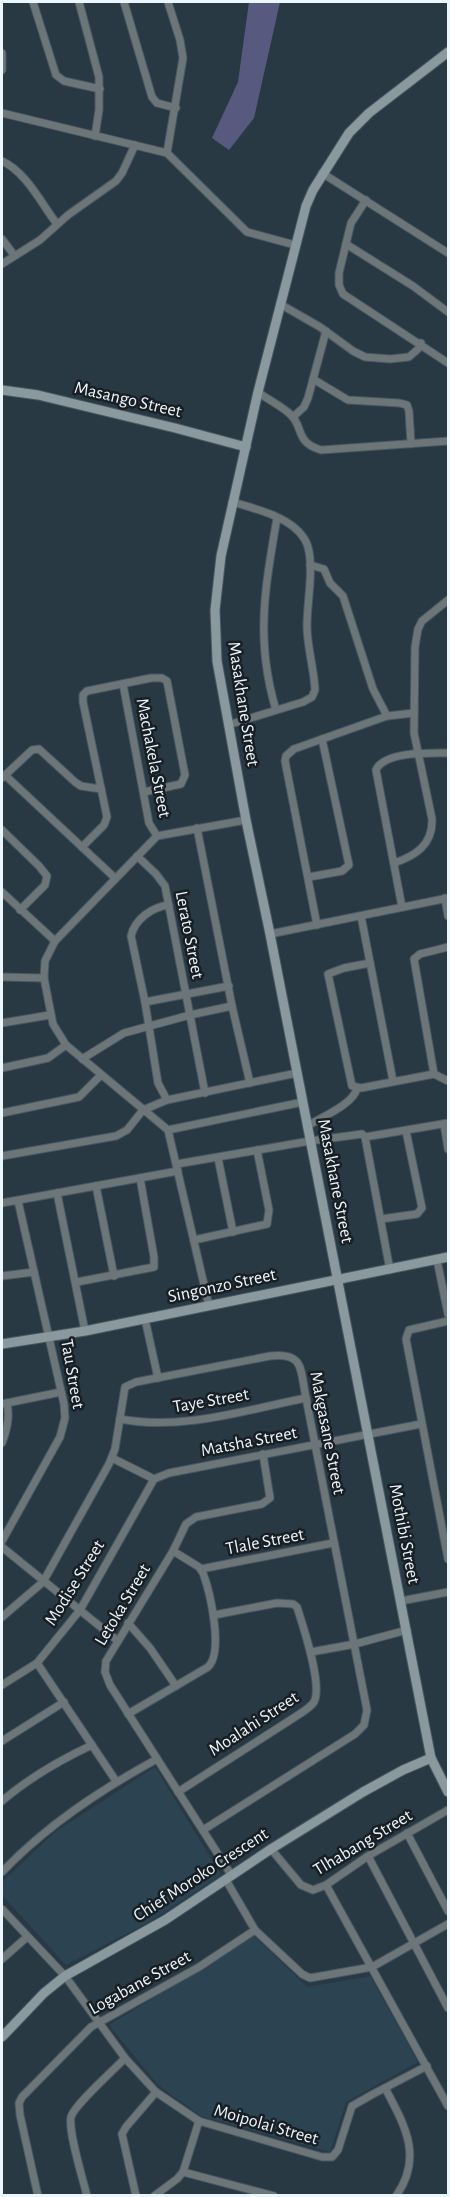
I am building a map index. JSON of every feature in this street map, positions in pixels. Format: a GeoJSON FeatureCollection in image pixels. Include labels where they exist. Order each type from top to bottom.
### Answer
{"type":"FeatureCollection","features":[{"type":"Feature","properties":{"kind":"street"},"geometry":{"type":"LineString","coordinates":[[33,2],[56,75],[61,80],[70,83],[100,89]]}},
{"type":"Feature","properties":{"kind":"street"},"geometry":{"type":"LineString","coordinates":[[79,2],[96,63],[100,89],[95,136]]}},
{"type":"Feature","properties":{"kind":"street"},"geometry":{"type":"LineString","coordinates":[[124,2],[152,98],[157,103],[176,108]]}},
{"type":"Feature","properties":{"kind":"street"},"geometry":{"type":"LineString","coordinates":[[167,153],[176,108],[183,52],[168,2]]}},
{"type":"Feature","properties":{"kind":"street","name":"Masakhane Street"},"geometry":{"type":"LineString","coordinates":[[337,1279],[215,651],[217,584],[232,502],[306,206],[322,173],[349,133],[448,52]]}},
{"type":"Feature","properties":{"kind":"street"},"geometry":{"type":"LineString","coordinates":[[2,53],[2,68]]}},
{"type":"Feature","properties":{"kind":"street"},"geometry":{"type":"LineString","coordinates":[[2,114],[167,153],[246,232],[295,244]]}},
{"type":"Feature","properties":{"kind":"street"},"geometry":{"type":"LineString","coordinates":[[2,264],[40,240],[57,224],[116,181],[135,145]]}},
{"type":"Feature","properties":{"kind":"street"},"geometry":{"type":"LineString","coordinates":[[2,161],[10,165],[21,176],[57,224]]}},
{"type":"Feature","properties":{"kind":"street"},"geometry":{"type":"LineString","coordinates":[[322,173],[448,253]]}},
{"type":"Feature","properties":{"kind":"street"},"geometry":{"type":"LineString","coordinates":[[366,200],[351,223],[338,282],[343,294],[448,363]]}},
{"type":"Feature","properties":{"kind":"street"},"geometry":{"type":"LineString","coordinates":[[2,239],[14,255]]}},
{"type":"Feature","properties":{"kind":"street"},"geometry":{"type":"LineString","coordinates":[[346,244],[422,292],[448,312]]}},
{"type":"Feature","properties":{"kind":"street"},"geometry":{"type":"LineString","coordinates":[[280,304],[326,331],[353,351],[372,358],[409,357],[418,349],[420,343]]}},
{"type":"Feature","properties":{"kind":"street"},"geometry":{"type":"LineString","coordinates":[[293,417],[306,403],[326,331]]}},
{"type":"Feature","properties":{"kind":"street"},"geometry":{"type":"LineString","coordinates":[[313,379],[352,401],[407,405],[411,444]]}},
{"type":"Feature","properties":{"kind":"street","name":"Masango Street"},"geometry":{"type":"LineString","coordinates":[[2,390],[38,395],[246,447]]}},
{"type":"Feature","properties":{"kind":"street"},"geometry":{"type":"LineString","coordinates":[[258,392],[293,417],[303,438],[311,446],[321,450],[448,441]]}},
{"type":"Feature","properties":{"kind":"street"},"geometry":{"type":"LineString","coordinates":[[228,725],[303,702],[314,694],[315,681],[307,627],[310,565],[308,547],[293,526],[232,502]]}},
{"type":"Feature","properties":{"kind":"street"},"geometry":{"type":"LineString","coordinates":[[276,710],[268,679],[264,645],[265,589],[277,518]]}},
{"type":"Feature","properties":{"kind":"street"},"geometry":{"type":"LineString","coordinates":[[310,565],[324,569],[330,583],[343,596],[373,688],[387,716]]}},
{"type":"Feature","properties":{"kind":"street"},"geometry":{"type":"LineString","coordinates":[[393,863],[416,853],[427,839],[431,829],[432,819],[414,733],[418,629],[425,616],[448,600]]}},
{"type":"Feature","properties":{"kind":"street"},"geometry":{"type":"LineString","coordinates":[[82,847],[106,821],[83,697],[90,690],[158,678],[166,681],[185,775],[181,784],[144,792]]}},
{"type":"Feature","properties":{"kind":"street","name":"Machakela Street"},"geometry":{"type":"LineString","coordinates":[[123,684],[149,823],[157,836]]}},
{"type":"Feature","properties":{"kind":"street"},"geometry":{"type":"LineString","coordinates":[[317,925],[285,759],[294,748],[387,716],[414,713]]}},
{"type":"Feature","properties":{"kind":"street"},"geometry":{"type":"LineString","coordinates":[[309,877],[342,872],[349,865],[322,739]]}},
{"type":"Feature","properties":{"kind":"street"},"geometry":{"type":"LineString","coordinates":[[101,789],[81,786],[39,749],[32,750],[4,777],[115,878]]}},
{"type":"Feature","properties":{"kind":"street"},"geometry":{"type":"LineString","coordinates":[[402,907],[376,770],[379,764],[392,758],[417,753],[448,753]]}},
{"type":"Feature","properties":{"kind":"street"},"geometry":{"type":"LineString","coordinates":[[209,1306],[168,1130],[66,1045],[55,1030],[44,978],[45,961],[55,941],[157,836],[246,820]]}},
{"type":"Feature","properties":{"kind":"street"},"geometry":{"type":"LineString","coordinates":[[197,828],[232,1006],[250,1083]]}},
{"type":"Feature","properties":{"kind":"street"},"geometry":{"type":"LineString","coordinates":[[2,830],[47,876],[45,885],[20,910]]}},
{"type":"Feature","properties":{"kind":"street","name":"Lerato Street"},"geometry":{"type":"LineString","coordinates":[[137,856],[162,881],[169,905],[205,1093]]}},
{"type":"Feature","properties":{"kind":"street"},"geometry":{"type":"LineString","coordinates":[[2,892],[55,941]]}},
{"type":"Feature","properties":{"kind":"street"},"geometry":{"type":"LineString","coordinates":[[270,934],[447,898],[448,916]]}},
{"type":"Feature","properties":{"kind":"street"},"geometry":{"type":"LineString","coordinates":[[167,1100],[158,1083],[132,933],[140,919],[159,907],[169,905]]}},
{"type":"Feature","properties":{"kind":"street"},"geometry":{"type":"LineString","coordinates":[[361,916],[393,1081]]}},
{"type":"Feature","properties":{"kind":"street"},"geometry":{"type":"LineString","coordinates":[[434,1074],[414,959],[420,954],[448,947]]}},
{"type":"Feature","properties":{"kind":"street"},"geometry":{"type":"LineString","coordinates":[[370,963],[328,974],[352,1086],[357,1088],[434,1074],[448,1081]]}},
{"type":"Feature","properties":{"kind":"street"},"geometry":{"type":"LineString","coordinates":[[2,977],[44,978]]}},
{"type":"Feature","properties":{"kind":"street"},"geometry":{"type":"LineString","coordinates":[[145,1002],[229,986]]}},
{"type":"Feature","properties":{"kind":"street"},"geometry":{"type":"LineString","coordinates":[[82,1059],[117,1036],[147,1026],[232,1006]]}},
{"type":"Feature","properties":{"kind":"street"},"geometry":{"type":"LineString","coordinates":[[2,1023],[50,1015]]}},
{"type":"Feature","properties":{"kind":"street"},"geometry":{"type":"LineString","coordinates":[[2,1068],[48,1058],[66,1045]]}},
{"type":"Feature","properties":{"kind":"street"},"geometry":{"type":"LineString","coordinates":[[2,1156],[121,1134],[143,1110],[167,1100],[297,1073]]}},
{"type":"Feature","properties":{"kind":"street"},"geometry":{"type":"LineString","coordinates":[[2,1113],[79,1097],[101,1075]]}},
{"type":"Feature","properties":{"kind":"street"},"geometry":{"type":"LineString","coordinates":[[307,1126],[348,1103],[356,1094],[357,1088]]}},
{"type":"Feature","properties":{"kind":"street"},"geometry":{"type":"LineString","coordinates":[[168,1130],[303,1102]]}},
{"type":"Feature","properties":{"kind":"street"},"geometry":{"type":"LineString","coordinates":[[2,1203],[140,1178],[257,1150],[356,1134],[362,1134],[365,1137],[446,1124],[448,1149]]}},
{"type":"Feature","properties":{"kind":"street"},"geometry":{"type":"LineString","coordinates":[[381,1219],[417,1214],[422,1208],[406,1131]]}},
{"type":"Feature","properties":{"kind":"street"},"geometry":{"type":"LineString","coordinates":[[365,1137],[390,1270]]}},
{"type":"Feature","properties":{"kind":"street"},"geometry":{"type":"LineString","coordinates":[[194,1240],[262,1227],[267,1224],[269,1210],[257,1150]]}},
{"type":"Feature","properties":{"kind":"street"},"geometry":{"type":"LineString","coordinates":[[218,1158],[233,1232]]}},
{"type":"Feature","properties":{"kind":"street"},"geometry":{"type":"LineString","coordinates":[[76,1282],[152,1269],[155,1264],[140,1178]]}},
{"type":"Feature","properties":{"kind":"street"},"geometry":{"type":"LineString","coordinates":[[96,1186],[114,1276]]}},
{"type":"Feature","properties":{"kind":"street"},"geometry":{"type":"LineString","coordinates":[[57,1192],[85,1331]]}},
{"type":"Feature","properties":{"kind":"street","name":"Tau Street"},"geometry":{"type":"LineString","coordinates":[[2,1541],[60,1437],[65,1418],[50,1336],[18,1200]]}},
{"type":"Feature","properties":{"kind":"street","name":"Singonzo Street"},"geometry":{"type":"LineString","coordinates":[[2,1344],[85,1331],[448,1257]]}},
{"type":"Feature","properties":{"kind":"street"},"geometry":{"type":"LineString","coordinates":[[437,1260],[448,1314]]}},
{"type":"Feature","properties":{"kind":"street"},"geometry":{"type":"LineString","coordinates":[[2,1276],[34,1272]]}},
{"type":"Feature","properties":{"kind":"street","name":"Mothibi Street"},"geometry":{"type":"LineString","coordinates":[[337,1279],[431,1758],[448,1792]]}},
{"type":"Feature","properties":{"kind":"street"},"geometry":{"type":"LineString","coordinates":[[145,1319],[158,1378]]}},
{"type":"Feature","properties":{"kind":"street"},"geometry":{"type":"LineString","coordinates":[[448,1321],[414,1328],[407,1332],[406,1339],[448,1559]]}},
{"type":"Feature","properties":{"kind":"street","name":"Makgasane Street"},"geometry":{"type":"LineString","coordinates":[[2,1617],[43,1582],[112,1458],[125,1387],[136,1382],[286,1354],[293,1357],[299,1366],[306,1398],[333,1543],[355,1644],[367,1710],[366,1720],[361,1729],[203,1830]]}},
{"type":"Feature","properties":{"kind":"street"},"geometry":{"type":"LineString","coordinates":[[2,1443],[9,1415],[4,1404],[62,1392]]}},
{"type":"Feature","properties":{"kind":"street","name":"Taye Street"},"geometry":{"type":"LineString","coordinates":[[120,1419],[152,1423],[183,1422],[306,1398]]}},
{"type":"Feature","properties":{"kind":"street","name":"Matsha Street"},"geometry":{"type":"LineString","coordinates":[[154,1479],[169,1473],[421,1424]]}},
{"type":"Feature","properties":{"kind":"street","name":"Letoka Street"},"geometry":{"type":"LineString","coordinates":[[255,1930],[203,1830],[128,1714],[105,1672],[106,1661],[173,1551],[186,1524],[192,1518],[268,1501],[271,1491],[263,1454]]}},
{"type":"Feature","properties":{"kind":"street"},"geometry":{"type":"LineString","coordinates":[[112,1458],[154,1479]]}},
{"type":"Feature","properties":{"kind":"street","name":"Modise Street"},"geometry":{"type":"LineString","coordinates":[[2,1685],[37,1664],[80,1610],[154,1479]]}},
{"type":"Feature","properties":{"kind":"street","name":"Tlale Street"},"geometry":{"type":"LineString","coordinates":[[201,1569],[333,1543]]}},
{"type":"Feature","properties":{"kind":"street"},"geometry":{"type":"LineString","coordinates":[[2,1547],[118,1641]]}},
{"type":"Feature","properties":{"kind":"street"},"geometry":{"type":"LineString","coordinates":[[128,1714],[211,1664],[213,1658],[214,1615],[209,1589],[201,1569],[173,1551]]}},
{"type":"Feature","properties":{"kind":"street"},"geometry":{"type":"LineString","coordinates":[[401,1601],[448,1592]]}},
{"type":"Feature","properties":{"kind":"street","name":"Moalahi Street"},"geometry":{"type":"LineString","coordinates":[[178,1792],[295,1717],[315,1699],[311,1652],[297,1607],[290,1602],[214,1615]]}},
{"type":"Feature","properties":{"kind":"street"},"geometry":{"type":"LineString","coordinates":[[128,1623],[150,1648],[176,1686]]}},
{"type":"Feature","properties":{"kind":"street"},"geometry":{"type":"LineString","coordinates":[[311,1652],[355,1644],[407,1630]]}},
{"type":"Feature","properties":{"kind":"street"},"geometry":{"type":"LineString","coordinates":[[37,1664],[116,1781]]}},
{"type":"Feature","properties":{"kind":"street"},"geometry":{"type":"LineString","coordinates":[[2,1741],[64,1702]]}},
{"type":"Feature","properties":{"kind":"street"},"geometry":{"type":"LineString","coordinates":[[2,1801],[28,1781],[72,1754],[92,1746]]}},
{"type":"Feature","properties":{"kind":"street","name":"Chief Moroko Crescent"},"geometry":{"type":"LineString","coordinates":[[2,2037],[44,1993],[65,1976],[165,1920],[271,1849],[363,1792],[431,1758]]}},
{"type":"Feature","properties":{"kind":"street"},"geometry":{"type":"LineString","coordinates":[[2,1872],[29,1843],[47,1829],[116,1781],[157,1759]]}},
{"type":"Feature","properties":{"kind":"street","name":"Tlhabang Street"},"geometry":{"type":"LineString","coordinates":[[271,1849],[304,1887],[312,1890],[326,1885],[407,1833],[448,1810]]}},
{"type":"Feature","properties":{"kind":"street"},"geometry":{"type":"LineString","coordinates":[[407,1833],[448,1911]]}},
{"type":"Feature","properties":{"kind":"street"},"geometry":{"type":"LineString","coordinates":[[368,1857],[448,2008]]}},
{"type":"Feature","properties":{"kind":"street"},"geometry":{"type":"LineString","coordinates":[[326,1885],[448,2106]]}},
{"type":"Feature","properties":{"kind":"street","name":"Moipolai Street"},"geometry":{"type":"LineString","coordinates":[[2,1909],[65,1976],[125,2058],[156,2092],[199,2121],[322,2157],[332,2157],[338,2150],[352,2106],[427,2066]]}},
{"type":"Feature","properties":{"kind":"street"},"geometry":{"type":"LineString","coordinates":[[255,1930],[308,1978],[372,1967],[448,1924]]}},
{"type":"Feature","properties":{"kind":"street","name":"Logabane Street"},"geometry":{"type":"LineString","coordinates":[[38,2196],[20,2115],[20,2100],[84,2033],[199,1967],[255,1930]]}},
{"type":"Feature","properties":{"kind":"street"},"geometry":{"type":"LineString","coordinates":[[2,1959],[27,1936]]}},
{"type":"Feature","properties":{"kind":"street"},"geometry":{"type":"LineString","coordinates":[[87,2196],[71,2116],[125,2058]]}},
{"type":"Feature","properties":{"kind":"street"},"geometry":{"type":"LineString","coordinates":[[386,2088],[409,2141],[407,2175],[396,2196]]}},
{"type":"Feature","properties":{"kind":"street"},"geometry":{"type":"LineString","coordinates":[[136,2196],[122,2134],[156,2092]]}},
{"type":"Feature","properties":{"kind":"street"},"geometry":{"type":"LineString","coordinates":[[154,2196],[183,2172],[199,2121]]}},
{"type":"Feature","properties":{"kind":"street"},"geometry":{"type":"LineString","coordinates":[[183,2172],[274,2196]]}},
{"type":"Feature","properties":{"kind":"shaded area"},"geometry":{"type":"Polygon","coordinates":[[[249,2],[280,2],[254,118],[229,150],[212,138],[238,82],[249,2]]]}},
{"type":"Feature","properties":{"kind":"shaded area"},"geometry":{"type":"Polygon","coordinates":[[[155,1767],[221,1875],[151,1921],[66,1965],[2,1895],[2,1882],[55,1832],[155,1767]]]}},
{"type":"Feature","properties":{"kind":"shaded area"},"geometry":{"type":"Polygon","coordinates":[[[254,1936],[307,1987],[370,1976],[418,2062],[346,2102],[330,2152],[201,2116],[158,2085],[109,2025],[254,1936]]]}}]}
